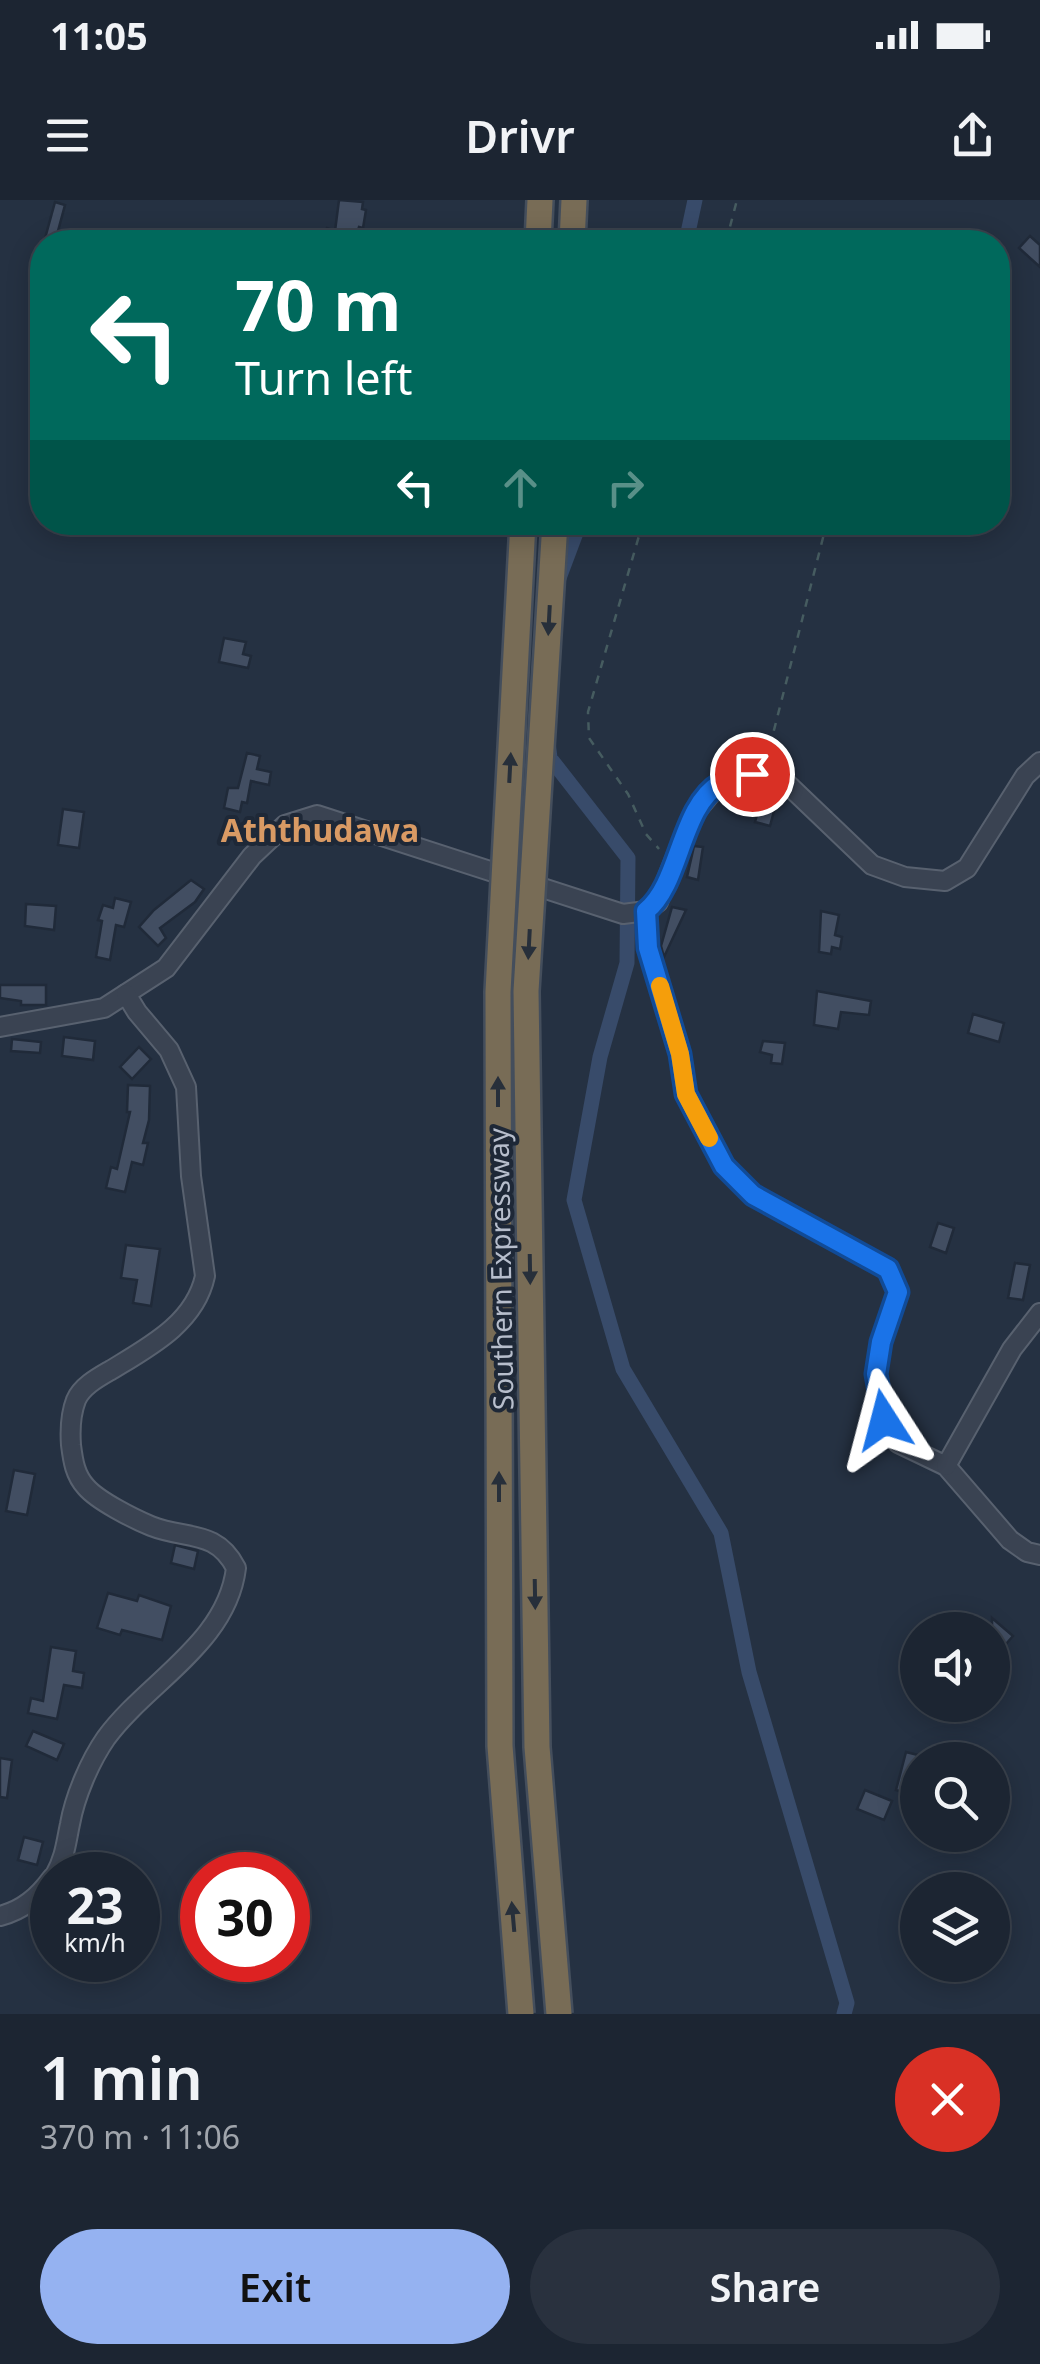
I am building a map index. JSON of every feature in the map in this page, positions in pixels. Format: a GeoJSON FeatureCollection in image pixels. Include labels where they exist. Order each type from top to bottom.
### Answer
{"type":"FeatureCollection","features":[{"type":"Feature","properties":{"kind":"highway"},"geometry":{"type":"LineString","coordinates":[[539,230],[540,200]]}},
{"type":"Feature","properties":{"kind":"highway"},"geometry":{"type":"LineString","coordinates":[[573,230],[574,200]]}},
{"type":"Feature","properties":{"kind":"highway","name":"Southern Expressway"},"geometry":{"type":"LineString","coordinates":[[521,2014],[500,1746],[498,992],[522,535]]}},
{"type":"Feature","properties":{"kind":"highway","name":"Southern Expressway"},"geometry":{"type":"LineString","coordinates":[[554,535],[526,991],[537,1748],[558,2014]]}},
{"type":"Feature","properties":{"kind":"street"},"geometry":{"type":"LineString","coordinates":[[0,1027],[104,1008],[166,968],[252,856],[285,825],[317,815],[636,913],[658,902],[692,816],[719,784],[752,774],[781,778],[872,865],[905,877],[945,881],[968,868],[1026,776],[1040,762]]}},
{"type":"Feature","properties":{"kind":"street"},"geometry":{"type":"LineString","coordinates":[[636,913],[680,1054],[686,1094],[724,1166],[753,1195],[888,1269],[898,1292],[881,1342],[876,1374],[884,1420],[898,1443],[946,1466],[1010,1540],[1040,1556]]}},
{"type":"Feature","properties":{"kind":"street"},"geometry":{"type":"LineString","coordinates":[[65,1852],[74,1810],[99,1750],[108,1736],[189,1655],[212,1625],[230,1600],[236,1568],[225,1550],[210,1540],[152,1527],[94,1496],[74,1469],[70,1434],[77,1398],[98,1378],[188,1315],[202,1292],[206,1276],[192,1176],[186,1088],[168,1050],[126,994]]}},
{"type":"Feature","properties":{"kind":"street"},"geometry":{"type":"LineString","coordinates":[[946,1466],[1012,1349],[1040,1313]]}},
{"type":"Feature","properties":{"kind":"street"},"geometry":{"type":"LineString","coordinates":[[0,1916],[30,1903]]}},
{"type":"Feature","properties":{"kind":"path"},"geometry":{"type":"LineString","coordinates":[[729,230],[737,200]]}},
{"type":"Feature","properties":{"kind":"path"},"geometry":{"type":"LineString","coordinates":[[639,535],[588,712],[590,738],[628,794],[646,834],[674,864]]}},
{"type":"Feature","properties":{"kind":"path"},"geometry":{"type":"LineString","coordinates":[[752,774],[773,734],[824,535]]}},
{"type":"Feature","properties":{"kind":"building"},"geometry":{"type":"Polygon","coordinates":[[[339,200],[363,202],[363,228],[335,230],[339,200]]]}},
{"type":"Feature","properties":{"kind":"building"},"geometry":{"type":"Polygon","coordinates":[[[55,202],[65,205],[58,230],[47,230],[55,202]]]}},
{"type":"Feature","properties":{"kind":"building"},"geometry":{"type":"Polygon","coordinates":[[[1030,236],[1040,245],[1040,267],[1019,248],[1030,236]]]}},
{"type":"Feature","properties":{"kind":"building"},"geometry":{"type":"Polygon","coordinates":[[[224,638],[246,642],[243,654],[251,656],[248,668],[219,662],[224,638]]]}},
{"type":"Feature","properties":{"kind":"building"},"geometry":{"type":"Polygon","coordinates":[[[247,753],[260,756],[257,769],[271,772],[269,785],[251,781],[247,803],[242,802],[240,812],[224,808],[228,788],[238,788],[247,753]]]}},
{"type":"Feature","properties":{"kind":"building"},"geometry":{"type":"Polygon","coordinates":[[[748,788],[777,800],[770,826],[755,822],[757,815],[744,812],[746,806],[735,803],[739,791],[748,788]]]}},
{"type":"Feature","properties":{"kind":"building"},"geometry":{"type":"Polygon","coordinates":[[[63,809],[84,812],[79,848],[58,845],[63,809]]]}},
{"type":"Feature","properties":{"kind":"building"},"geometry":{"type":"Polygon","coordinates":[[[694,846],[703,847],[698,880],[687,877],[694,846]]]}},
{"type":"Feature","properties":{"kind":"building"},"geometry":{"type":"Polygon","coordinates":[[[191,880],[204,889],[195,902],[160,928],[166,938],[158,946],[139,927],[191,880]]]}},
{"type":"Feature","properties":{"kind":"building"},"geometry":{"type":"Polygon","coordinates":[[[115,898],[131,902],[124,927],[116,925],[110,960],[96,957],[102,921],[98,920],[103,905],[113,908],[115,898]]]}},
{"type":"Feature","properties":{"kind":"building"},"geometry":{"type":"Polygon","coordinates":[[[26,904],[56,906],[54,930],[25,926],[26,904]]]}},
{"type":"Feature","properties":{"kind":"building"},"geometry":{"type":"Polygon","coordinates":[[[672,907],[686,910],[664,957],[661,946],[672,907]]]}},
{"type":"Feature","properties":{"kind":"building"},"geometry":{"type":"Polygon","coordinates":[[[821,911],[839,915],[835,935],[842,937],[840,949],[832,947],[831,954],[819,952],[821,911]]]}},
{"type":"Feature","properties":{"kind":"building"},"geometry":{"type":"Polygon","coordinates":[[[0,985],[46,985],[46,1005],[21,1005],[21,1001],[0,998],[0,985]]]}},
{"type":"Feature","properties":{"kind":"building"},"geometry":{"type":"Polygon","coordinates":[[[817,991],[871,1001],[869,1015],[841,1012],[838,1029],[814,1025],[817,991]]]}},
{"type":"Feature","properties":{"kind":"building"},"geometry":{"type":"Polygon","coordinates":[[[973,1014],[1004,1023],[999,1042],[968,1033],[973,1014]]]}},
{"type":"Feature","properties":{"kind":"building"},"geometry":{"type":"Polygon","coordinates":[[[64,1037],[95,1041],[93,1060],[62,1056],[64,1037]]]}},
{"type":"Feature","properties":{"kind":"building"},"geometry":{"type":"Polygon","coordinates":[[[12,1039],[41,1042],[40,1053],[11,1051],[12,1039]]]}},
{"type":"Feature","properties":{"kind":"building"},"geometry":{"type":"Polygon","coordinates":[[[763,1041],[785,1043],[782,1064],[771,1063],[772,1055],[760,1052],[763,1041]]]}},
{"type":"Feature","properties":{"kind":"building"},"geometry":{"type":"Polygon","coordinates":[[[139,1047],[151,1059],[132,1079],[120,1067],[139,1047]]]}},
{"type":"Feature","properties":{"kind":"building"},"geometry":{"type":"Polygon","coordinates":[[[128,1085],[150,1086],[149,1120],[143,1143],[148,1143],[143,1165],[132,1162],[125,1192],[106,1188],[111,1167],[117,1169],[130,1112],[128,1085]]]}},
{"type":"Feature","properties":{"kind":"building"},"geometry":{"type":"Polygon","coordinates":[[[938,1223],[954,1228],[946,1253],[930,1247],[938,1223]]]}},
{"type":"Feature","properties":{"kind":"building"},"geometry":{"type":"Polygon","coordinates":[[[126,1245],[160,1249],[151,1306],[133,1303],[137,1280],[121,1278],[126,1245]]]}},
{"type":"Feature","properties":{"kind":"building"},"geometry":{"type":"Polygon","coordinates":[[[1015,1263],[1030,1265],[1023,1300],[1008,1298],[1015,1263]]]}},
{"type":"Feature","properties":{"kind":"building"},"geometry":{"type":"Polygon","coordinates":[[[14,1470],[35,1474],[27,1515],[6,1511],[14,1470]]]}},
{"type":"Feature","properties":{"kind":"building"},"geometry":{"type":"Polygon","coordinates":[[[175,1545],[198,1551],[194,1569],[171,1563],[175,1545]]]}},
{"type":"Feature","properties":{"kind":"building"},"geometry":{"type":"Polygon","coordinates":[[[108,1593],[137,1601],[139,1595],[171,1606],[162,1640],[97,1628],[108,1593]]]}},
{"type":"Feature","properties":{"kind":"building"},"geometry":{"type":"Polygon","coordinates":[[[51,1647],[76,1651],[73,1671],[84,1673],[82,1688],[64,1685],[57,1719],[28,1713],[31,1698],[43,1701],[51,1647]]]}},
{"type":"Feature","properties":{"kind":"building"},"geometry":{"type":"Polygon","coordinates":[[[33,1731],[64,1744],[57,1760],[26,1746],[33,1731]]]}},
{"type":"Feature","properties":{"kind":"building"},"geometry":{"type":"Polygon","coordinates":[[[0,1758],[12,1760],[7,1798],[0,1797],[0,1758]]]}},
{"type":"Feature","properties":{"kind":"building"},"geometry":{"type":"Polygon","coordinates":[[[865,1790],[892,1801],[884,1820],[857,1809],[865,1790]]]}},
{"type":"Feature","properties":{"kind":"building"},"geometry":{"type":"Polygon","coordinates":[[[24,1837],[43,1842],[40,1852],[30,1852],[30,1863],[18,1860],[24,1837]]]}},
{"type":"Feature","properties":{"kind":"waterway"},"geometry":{"type":"LineString","coordinates":[[689,230],[695,200]]}},
{"type":"Feature","properties":{"kind":"waterway"},"geometry":{"type":"LineString","coordinates":[[559,578],[575,535]]}},
{"type":"Feature","properties":{"kind":"waterway"},"geometry":{"type":"LineString","coordinates":[[548,742],[550,758],[628,858],[627,963],[600,1057],[574,1200],[623,1369],[721,1533],[749,1672],[847,2003],[844,2014]]}},
{"type":"Feature","properties":{"kind":"slow traffic"},"geometry":{"type":"LineString","coordinates":[[660,986],[680,1054],[686,1094],[709,1138]]}},
{"type":"Feature","properties":{"kind":"district","name":"Aththudawa"},"geometry":{"type":"Point","coordinates":[320,829]}},
{"type":"Feature","properties":{"kind":"route"},"geometry":{"type":"LineString","coordinates":[[752,774],[719,784],[692,816],[658,902],[646,911],[648,948],[680,1054],[686,1094],[724,1166],[753,1195],[888,1269],[898,1292],[881,1342],[876,1374],[884,1420]]}}]}
